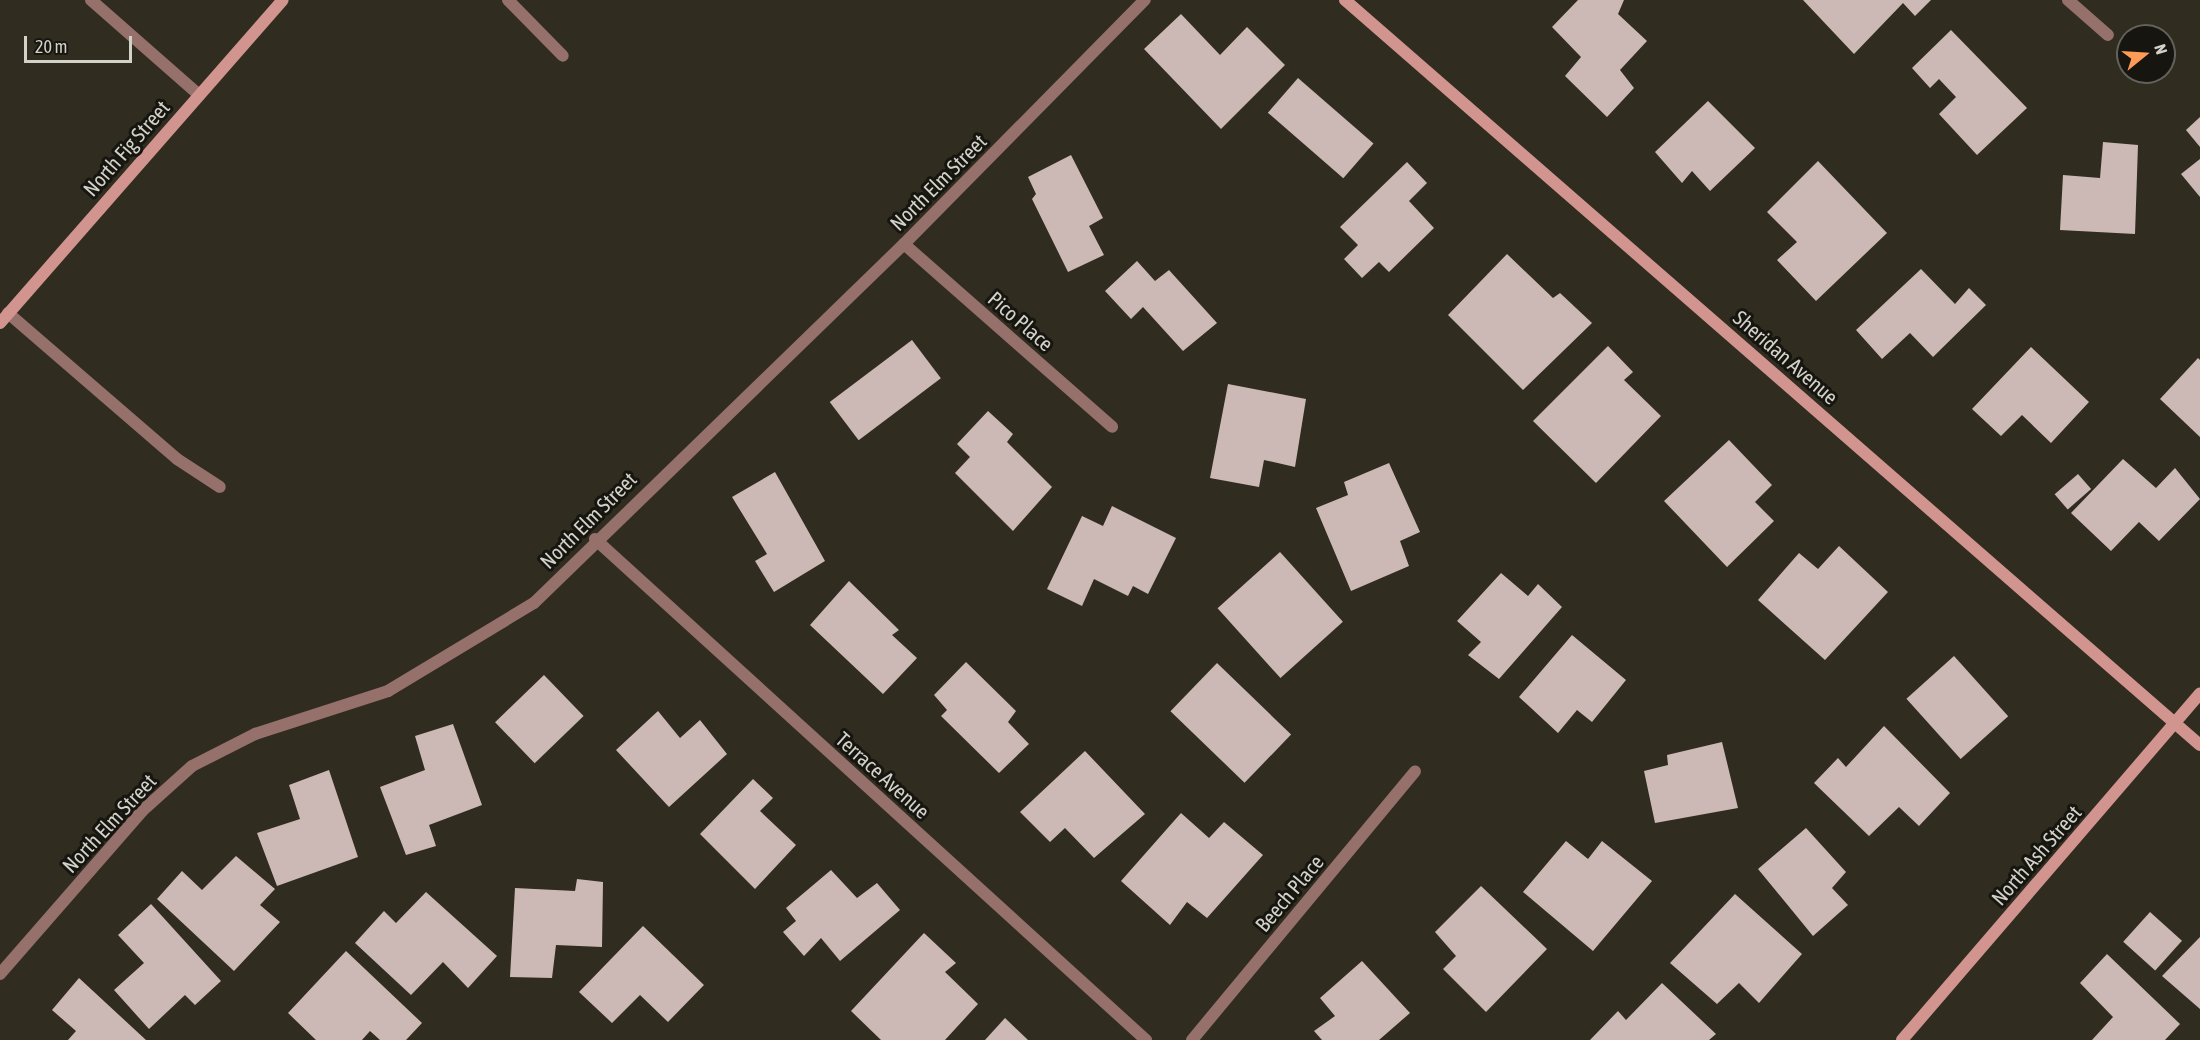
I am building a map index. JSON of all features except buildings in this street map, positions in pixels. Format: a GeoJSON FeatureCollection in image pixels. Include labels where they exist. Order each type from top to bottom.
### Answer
{"type":"FeatureCollection","features":[{"type":"Feature","properties":{"kind":"street"},"geometry":{"type":"LineString","coordinates":[[91,0],[199,95]]}},
{"type":"Feature","properties":{"kind":"street","name":"North Fig Street"},"geometry":{"type":"LineString","coordinates":[[4,318],[283,0]]}},
{"type":"Feature","properties":{"kind":"street"},"geometry":{"type":"LineString","coordinates":[[508,0],[563,56]]}},
{"type":"Feature","properties":{"kind":"street","name":"North Elm Street"},"geometry":{"type":"LineString","coordinates":[[0,974],[142,811],[192,766],[255,734],[388,691],[534,603],[595,539],[904,244],[1145,0]]}},
{"type":"Feature","properties":{"kind":"street","name":"Sheridan Avenue"},"geometry":{"type":"LineString","coordinates":[[1345,0],[2177,722],[2200,745]]}},
{"type":"Feature","properties":{"kind":"street"},"geometry":{"type":"LineString","coordinates":[[2068,0],[2108,35]]}},
{"type":"Feature","properties":{"kind":"street","name":"Pico Place"},"geometry":{"type":"LineString","coordinates":[[904,244],[1112,427]]}},
{"type":"Feature","properties":{"kind":"street"},"geometry":{"type":"LineString","coordinates":[[4,318],[177,459],[220,487]]}},
{"type":"Feature","properties":{"kind":"street","name":"Terrace Avenue"},"geometry":{"type":"LineString","coordinates":[[595,539],[1146,1040]]}},
{"type":"Feature","properties":{"kind":"street","name":"North Ash Street"},"geometry":{"type":"LineString","coordinates":[[1902,1040],[2200,694]]}},
{"type":"Feature","properties":{"kind":"street","name":"Beech Place"},"geometry":{"type":"LineString","coordinates":[[1192,1040],[1415,771]]}}]}
